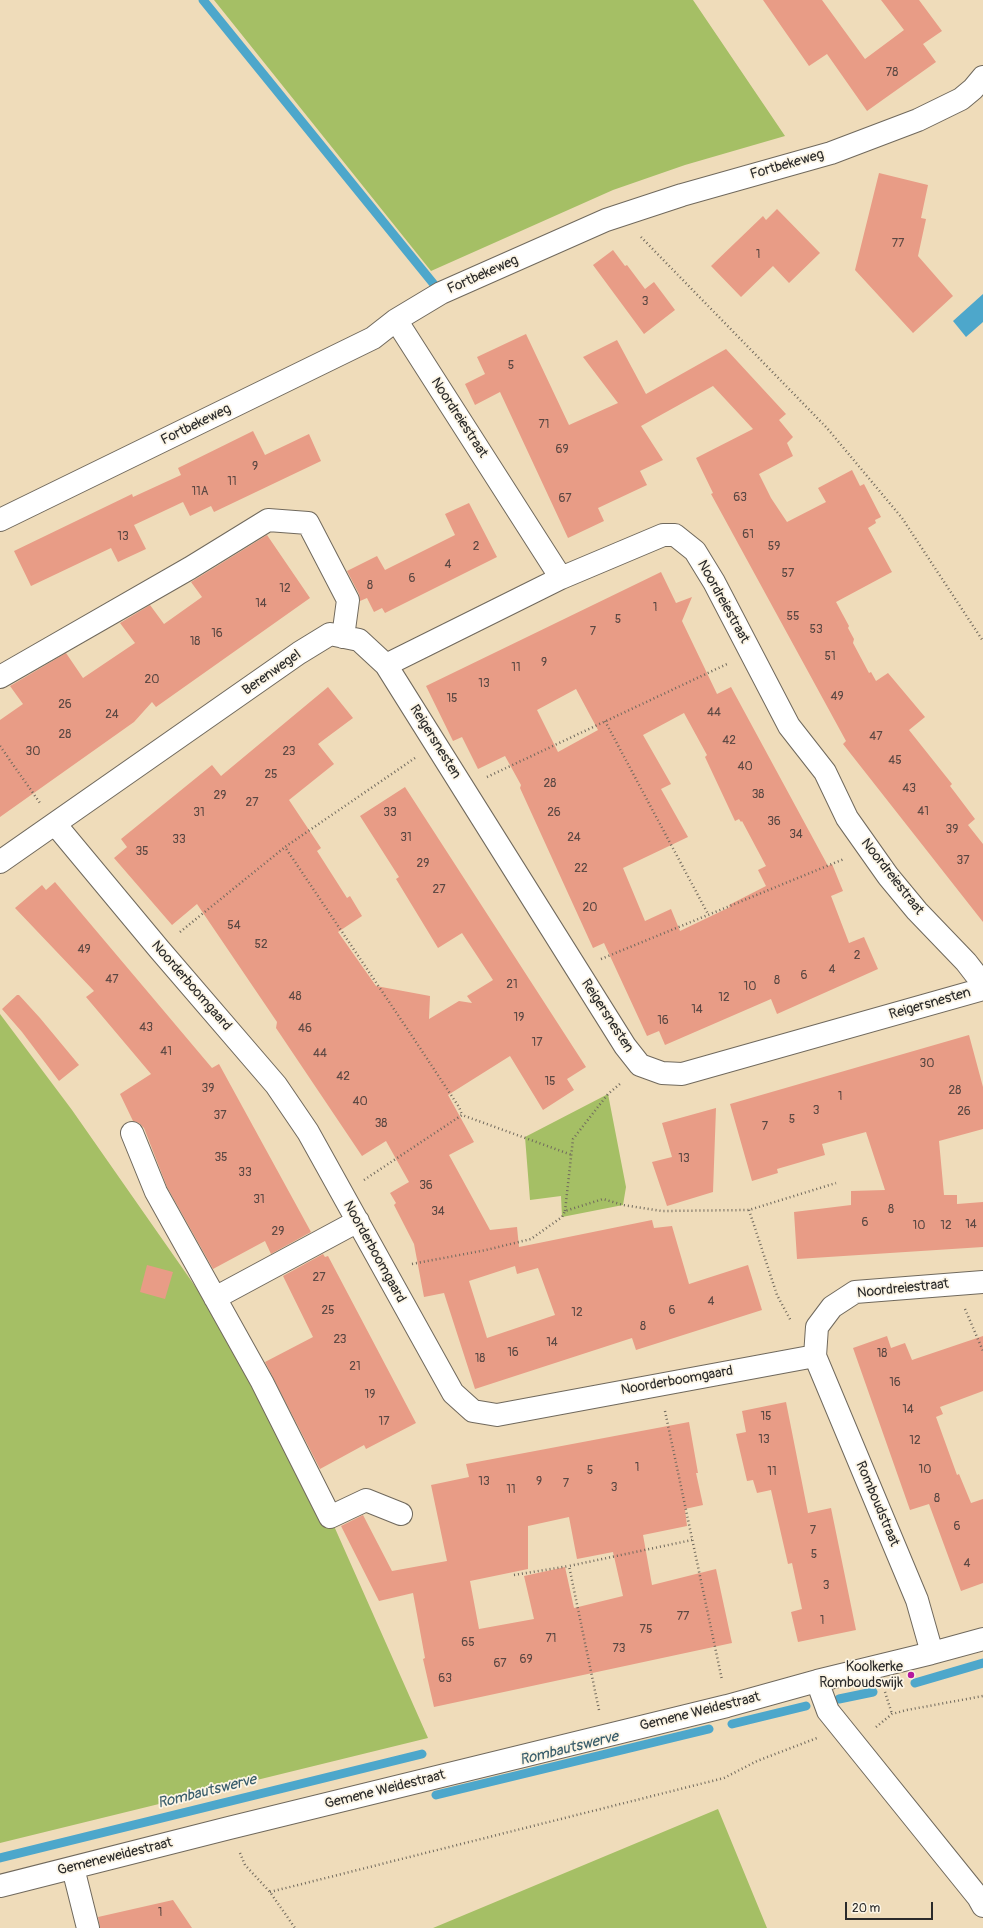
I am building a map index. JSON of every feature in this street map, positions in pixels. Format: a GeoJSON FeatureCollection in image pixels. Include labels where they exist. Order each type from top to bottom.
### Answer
{"type":"FeatureCollection","features":[{"type":"Feature","properties":{"kind":"street","name":"Fortbekeweg"},"geometry":{"type":"LineString","coordinates":[[0,520],[373,338],[396,320],[441,294],[599,223],[682,195],[832,153],[918,120],[961,99],[973,89],[983,77]]}},
{"type":"Feature","properties":{"kind":"street","name":"Noordreiestraat"},"geometry":{"type":"LineString","coordinates":[[396,320],[561,578],[663,535],[675,535],[695,551],[714,582],[789,726],[825,772],[847,818],[888,876],[917,911],[966,962],[983,984]]}},
{"type":"Feature","properties":{"kind":"street"},"geometry":{"type":"LineString","coordinates":[[0,677],[190,568],[268,520],[308,523],[348,600],[343,637]]}},
{"type":"Feature","properties":{"kind":"street"},"geometry":{"type":"LineString","coordinates":[[386,665],[561,578]]}},
{"type":"Feature","properties":{"kind":"street","name":"Berenwegel"},"geometry":{"type":"LineString","coordinates":[[0,862],[299,653],[330,634],[359,640],[386,665]]}},
{"type":"Feature","properties":{"kind":"street","name":"Reigersnesten"},"geometry":{"type":"LineString","coordinates":[[386,665],[625,1046],[640,1065],[662,1073],[682,1074],[983,989]]}},
{"type":"Feature","properties":{"kind":"street","name":"Noorderboomgaard"},"geometry":{"type":"LineString","coordinates":[[55,824],[159,949],[276,1085],[308,1132],[453,1393],[473,1411],[498,1415],[815,1356]]}},
{"type":"Feature","properties":{"kind":"street"},"geometry":{"type":"LineString","coordinates":[[132,1133],[156,1192],[262,1382],[330,1517],[366,1500],[401,1514]]}},
{"type":"Feature","properties":{"kind":"street"},"geometry":{"type":"LineString","coordinates":[[215,1298],[358,1221]]}},
{"type":"Feature","properties":{"kind":"street","name":"Noordreiestraat"},"geometry":{"type":"LineString","coordinates":[[815,1356],[817,1327],[832,1307],[855,1292],[983,1282]]}},
{"type":"Feature","properties":{"kind":"street","name":"Romboudstraat"},"geometry":{"type":"LineString","coordinates":[[815,1356],[917,1600],[932,1654]]}},
{"type":"Feature","properties":{"kind":"street","name":"Gemene Weidestraat"},"geometry":{"type":"LineString","coordinates":[[229,1828],[727,1706],[817,1681],[932,1654],[983,1639]]}},
{"type":"Feature","properties":{"kind":"street"},"geometry":{"type":"LineString","coordinates":[[817,1681],[828,1711],[978,1897],[983,1906]]}},
{"type":"Feature","properties":{"kind":"street","name":"Gemeneweidestraat"},"geometry":{"type":"LineString","coordinates":[[0,1886],[229,1828]]}},
{"type":"Feature","properties":{"kind":"street"},"geometry":{"type":"LineString","coordinates":[[73,1868],[88,1928]]}},
{"type":"Feature","properties":{"kind":"path"},"geometry":{"type":"LineString","coordinates":[[620,216],[827,428],[902,518],[983,641]]}},
{"type":"Feature","properties":{"kind":"path"},"geometry":{"type":"LineString","coordinates":[[464,788],[751,653]]}},
{"type":"Feature","properties":{"kind":"path"},"geometry":{"type":"LineString","coordinates":[[605,721],[708,914]]}},
{"type":"Feature","properties":{"kind":"path"},"geometry":{"type":"LineString","coordinates":[[159,949],[285,847],[436,744]]}},
{"type":"Feature","properties":{"kind":"path"},"geometry":{"type":"LineString","coordinates":[[0,746],[55,824]]}},
{"type":"Feature","properties":{"kind":"path"},"geometry":{"type":"LineString","coordinates":[[285,847],[410,1032],[459,1107],[462,1115],[572,1155]]}},
{"type":"Feature","properties":{"kind":"path"},"geometry":{"type":"LineString","coordinates":[[577,969],[869,849]]}},
{"type":"Feature","properties":{"kind":"path"},"geometry":{"type":"LineString","coordinates":[[384,1269],[486,1250],[531,1239],[562,1217],[565,1211],[573,1139],[608,1094],[640,1065]]}},
{"type":"Feature","properties":{"kind":"path"},"geometry":{"type":"LineString","coordinates":[[342,1194],[462,1115]]}},
{"type":"Feature","properties":{"kind":"path"},"geometry":{"type":"LineString","coordinates":[[565,1211],[603,1199],[623,1205],[662,1211],[749,1210],[836,1183]]}},
{"type":"Feature","properties":{"kind":"path"},"geometry":{"type":"LineString","coordinates":[[749,1210],[777,1295],[797,1333],[815,1356]]}},
{"type":"Feature","properties":{"kind":"path"},"geometry":{"type":"LineString","coordinates":[[953,1284],[983,1351]]}},
{"type":"Feature","properties":{"kind":"path"},"geometry":{"type":"LineString","coordinates":[[659,1385],[727,1706]]}},
{"type":"Feature","properties":{"kind":"path"},"geometry":{"type":"LineString","coordinates":[[514,1575],[569,1566],[692,1540]]}},
{"type":"Feature","properties":{"kind":"path"},"geometry":{"type":"LineString","coordinates":[[569,1566],[604,1736]]}},
{"type":"Feature","properties":{"kind":"path"},"geometry":{"type":"LineString","coordinates":[[270,1892],[724,1778],[758,1761],[828,1733],[874,1729],[892,1714],[983,1696]]}},
{"type":"Feature","properties":{"kind":"path"},"geometry":{"type":"LineString","coordinates":[[229,1828],[245,1865],[270,1892],[295,1928]]}},
{"type":"Feature","properties":{"kind":"green space"},"geometry":{"type":"Polygon","coordinates":[[[214,0],[693,0],[785,136],[685,165],[613,190],[431,271],[214,0]]]}},
{"type":"Feature","properties":{"kind":"green space"},"geometry":{"type":"Polygon","coordinates":[[[0,1014],[72,1110],[262,1382],[330,1517],[428,1738],[0,1843],[0,1014]]]}},
{"type":"Feature","properties":{"kind":"green space"},"geometry":{"type":"Polygon","coordinates":[[[608,1094],[626,1187],[623,1205],[562,1217],[561,1196],[530,1200],[525,1137],[608,1094]]]}},
{"type":"Feature","properties":{"kind":"green space"},"geometry":{"type":"Polygon","coordinates":[[[718,1809],[767,1928],[433,1928],[718,1809]]]}},
{"type":"Feature","properties":{"kind":"water"},"geometry":{"type":"Polygon","coordinates":[[[983,294],[983,322],[966,337],[953,321],[983,294]]]}},
{"type":"Feature","properties":{"kind":"building"},"geometry":{"type":"Polygon","coordinates":[[[763,0],[822,0],[865,59],[904,30],[881,0],[919,0],[942,31],[923,44],[936,62],[867,111],[827,54],[809,66],[763,0]]]}},
{"type":"Feature","properties":{"kind":"building"},"geometry":{"type":"Polygon","coordinates":[[[879,173],[928,185],[921,218],[926,219],[918,256],[953,296],[913,333],[855,270],[879,173]]]}},
{"type":"Feature","properties":{"kind":"building"},"geometry":{"type":"Polygon","coordinates":[[[777,209],[820,253],[789,283],[773,266],[741,297],[711,266],[763,216],[766,220],[777,209]]]}},
{"type":"Feature","properties":{"kind":"building"},"geometry":{"type":"Polygon","coordinates":[[[613,250],[625,266],[627,265],[645,289],[654,282],[675,310],[644,334],[593,265],[613,250]]]}},
{"type":"Feature","properties":{"kind":"building"},"geometry":{"type":"Polygon","coordinates":[[[526,334],[569,425],[618,403],[583,357],[617,340],[646,394],[726,349],[786,414],[779,420],[793,437],[787,443],[793,456],[759,474],[771,498],[787,522],[826,502],[818,488],[852,470],[860,486],[864,484],[881,517],[875,520],[876,523],[868,528],[892,572],[836,602],[849,626],[848,628],[854,639],[853,643],[869,673],[871,672],[876,681],[888,673],[925,717],[909,730],[952,784],[950,786],[975,819],[968,825],[983,844],[983,922],[843,744],[846,741],[711,494],[713,493],[696,458],[753,429],[713,386],[641,426],[663,460],[640,471],[647,485],[598,508],[604,521],[568,538],[500,392],[475,405],[465,384],[485,374],[477,357],[526,334]]]}},
{"type":"Feature","properties":{"kind":"building"},"geometry":{"type":"Polygon","coordinates":[[[253,431],[265,455],[309,434],[321,461],[214,512],[211,506],[190,516],[183,502],[134,525],[146,549],[118,562],[111,548],[31,586],[14,551],[132,494],[133,497],[181,475],[178,468],[253,431]]]}},
{"type":"Feature","properties":{"kind":"building"},"geometry":{"type":"Polygon","coordinates":[[[469,503],[497,557],[385,613],[382,608],[374,612],[367,598],[360,601],[359,594],[347,571],[377,556],[385,570],[455,535],[445,514],[469,503]]]}},
{"type":"Feature","properties":{"kind":"building"},"geometry":{"type":"Polygon","coordinates":[[[267,535],[310,598],[156,707],[152,702],[134,722],[0,817],[0,720],[23,704],[10,686],[66,653],[83,678],[135,643],[120,623],[150,605],[164,624],[202,597],[191,582],[267,535]]]}},
{"type":"Feature","properties":{"kind":"building"},"geometry":{"type":"Polygon","coordinates":[[[661,572],[676,603],[692,597],[682,621],[717,694],[731,687],[828,866],[832,864],[843,891],[831,896],[849,943],[864,937],[878,969],[777,1014],[771,999],[665,1045],[659,1031],[647,1036],[604,943],[593,948],[520,788],[521,785],[505,756],[478,769],[462,737],[453,741],[426,686],[661,572]],[[576,689],[537,710],[558,752],[598,730],[576,689]],[[684,713],[643,735],[671,784],[661,789],[688,837],[623,868],[645,921],[671,909],[680,931],[730,907],[729,905],[766,886],[758,870],[766,866],[742,821],[741,822],[739,819],[735,821],[705,757],[707,755],[684,713]]]}},
{"type":"Feature","properties":{"kind":"building"},"geometry":{"type":"Polygon","coordinates":[[[328,687],[353,718],[318,744],[334,764],[289,800],[321,848],[317,851],[347,898],[350,896],[362,916],[338,932],[376,986],[430,996],[429,1019],[459,1001],[472,1003],[467,996],[493,980],[462,933],[438,948],[396,879],[399,877],[360,816],[405,787],[586,1067],[567,1079],[574,1090],[543,1110],[510,1056],[448,1095],[474,1142],[449,1155],[490,1230],[517,1227],[519,1247],[652,1220],[654,1228],[672,1226],[689,1284],[748,1265],[762,1310],[636,1350],[632,1338],[475,1389],[444,1293],[424,1297],[414,1244],[394,1205],[396,1203],[390,1193],[409,1182],[386,1141],[362,1156],[276,1028],[277,1022],[197,904],[172,925],[114,858],[127,847],[121,839],[212,765],[221,776],[328,687]],[[515,1266],[469,1281],[487,1338],[555,1315],[538,1268],[517,1274],[515,1266]]]}},
{"type":"Feature","properties":{"kind":"building"},"geometry":{"type":"Polygon","coordinates":[[[55,882],[212,1068],[219,1064],[311,1232],[271,1254],[265,1241],[213,1269],[167,1187],[144,1128],[139,1123],[133,1121],[120,1094],[151,1074],[86,997],[94,991],[15,908],[42,885],[46,890],[55,882]]]}},
{"type":"Feature","properties":{"kind":"building"},"geometry":{"type":"Polygon","coordinates":[[[17,995],[19,995],[40,1018],[79,1065],[59,1081],[22,1032],[2,1009],[17,995]]]}},
{"type":"Feature","properties":{"kind":"building"},"geometry":{"type":"Polygon","coordinates":[[[969,1035],[983,1087],[983,1129],[939,1141],[944,1195],[957,1195],[957,1204],[983,1202],[983,1247],[797,1259],[794,1212],[851,1205],[851,1191],[885,1190],[866,1132],[822,1144],[825,1155],[777,1169],[778,1173],[752,1181],[730,1104],[969,1035]]]}},
{"type":"Feature","properties":{"kind":"building"},"geometry":{"type":"Polygon","coordinates":[[[716,1108],[713,1192],[667,1206],[652,1162],[672,1157],[662,1123],[716,1108]]]}},
{"type":"Feature","properties":{"kind":"building"},"geometry":{"type":"Polygon","coordinates":[[[323,1254],[325,1257],[328,1256],[416,1423],[366,1449],[364,1445],[320,1469],[265,1362],[313,1337],[283,1276],[323,1254]]]}},
{"type":"Feature","properties":{"kind":"building"},"geometry":{"type":"Polygon","coordinates":[[[147,1265],[173,1272],[165,1299],[140,1292],[147,1265]]]}},
{"type":"Feature","properties":{"kind":"building"},"geometry":{"type":"Polygon","coordinates":[[[887,1336],[891,1348],[905,1343],[912,1360],[983,1336],[983,1391],[940,1407],[943,1414],[936,1417],[957,1475],[959,1474],[971,1503],[983,1499],[983,1583],[961,1591],[929,1504],[910,1510],[853,1348],[887,1336]]]}},
{"type":"Feature","properties":{"kind":"building"},"geometry":{"type":"Polygon","coordinates":[[[786,1402],[808,1513],[831,1508],[856,1630],[798,1642],[791,1612],[802,1609],[792,1563],[788,1564],[771,1490],[757,1493],[753,1480],[747,1481],[736,1434],[746,1432],[742,1411],[786,1402]]]}},
{"type":"Feature","properties":{"kind":"building"},"geometry":{"type":"Polygon","coordinates":[[[689,1422],[698,1473],[696,1473],[703,1505],[685,1509],[687,1526],[643,1535],[652,1585],[716,1569],[732,1643],[434,1707],[423,1659],[425,1658],[413,1593],[379,1601],[341,1526],[363,1515],[392,1571],[447,1561],[431,1485],[469,1477],[466,1464],[689,1422]],[[569,1517],[528,1526],[528,1569],[470,1581],[479,1629],[534,1619],[524,1576],[565,1567],[574,1608],[623,1596],[613,1552],[577,1559],[569,1517]]]}},
{"type":"Feature","properties":{"kind":"building"},"geometry":{"type":"Polygon","coordinates":[[[173,1900],[192,1928],[100,1928],[98,1917],[173,1900]]]}},
{"type":"Feature","properties":{"kind":"waterway"},"geometry":{"type":"LineString","coordinates":[[203,0],[441,293]]}},
{"type":"Feature","properties":{"kind":"waterway","name":"Rombautswerve"},"geometry":{"type":"LineString","coordinates":[[915,1683],[983,1663]]}},
{"type":"Feature","properties":{"kind":"waterway","name":"Rombautswerve"},"geometry":{"type":"LineString","coordinates":[[839,1699],[873,1692]]}},
{"type":"Feature","properties":{"kind":"waterway","name":"Rombautswerve"},"geometry":{"type":"LineString","coordinates":[[732,1724],[806,1706]]}},
{"type":"Feature","properties":{"kind":"waterway","name":"Rombautswerve"},"geometry":{"type":"LineString","coordinates":[[436,1795],[709,1729]]}},
{"type":"Feature","properties":{"kind":"waterway","name":"Rombautswerve"},"geometry":{"type":"LineString","coordinates":[[0,1858],[422,1754]]}},
{"type":"Feature","properties":{"kind":"place","name":"Koolkerke Romboudswijk"},"geometry":{"type":"Point","coordinates":[911,1675]}}]}
